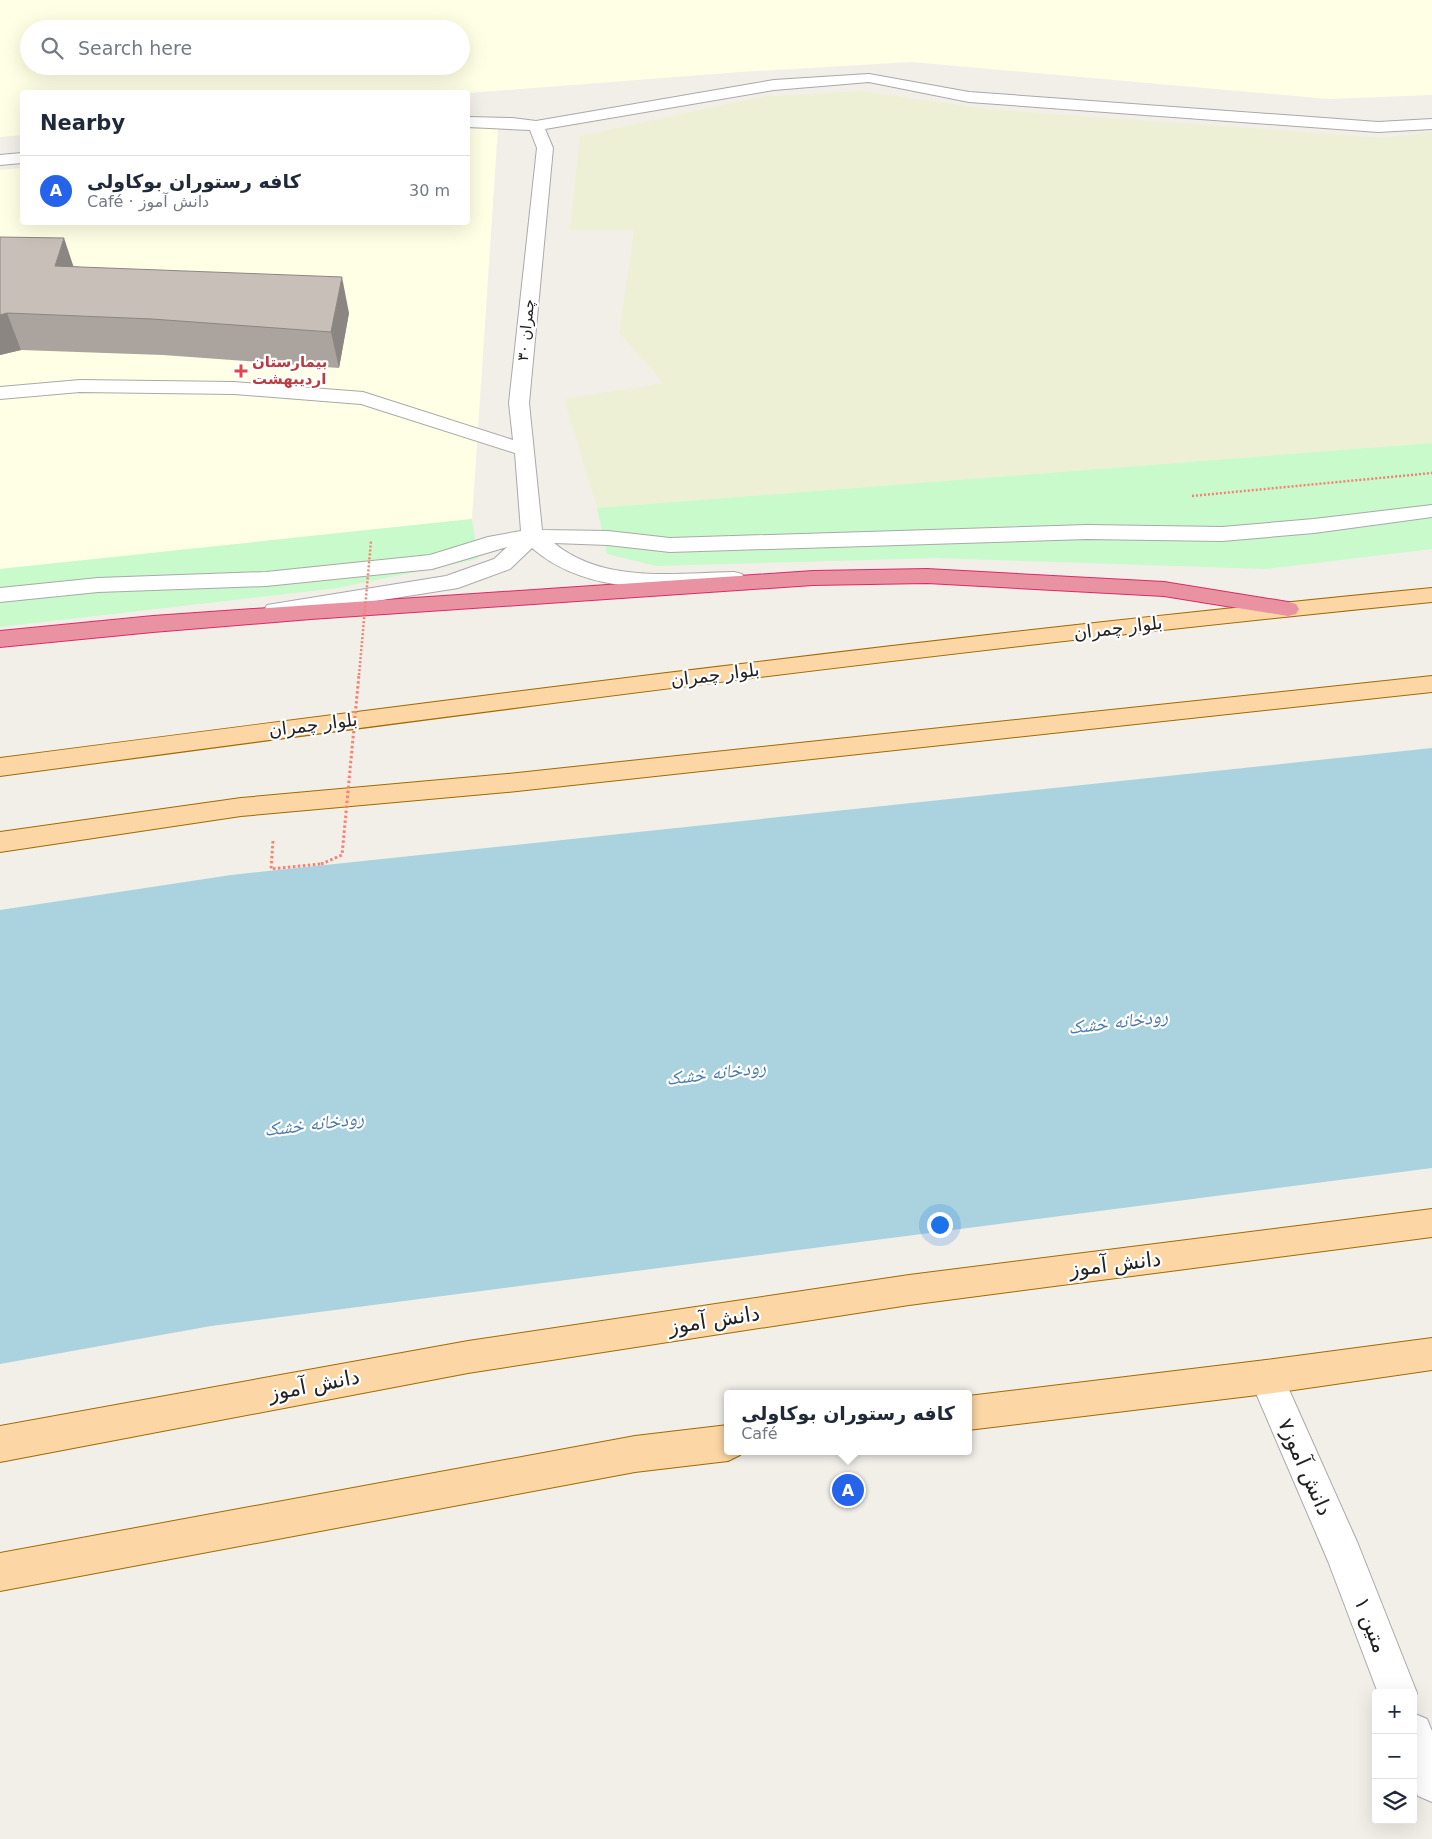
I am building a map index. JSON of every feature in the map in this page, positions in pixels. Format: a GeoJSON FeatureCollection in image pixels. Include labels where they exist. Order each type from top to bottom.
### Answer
{"type":"FeatureCollection","features":[{"type":"Feature","properties":{"kind":"highway"},"geometry":{"type":"LineString","coordinates":[[0,639],[153,624],[813,578],[927,576],[1154,589],[1288,608]]}},
{"type":"Feature","properties":{"kind":"highway"},"geometry":{"type":"LineString","coordinates":[[0,646],[39,635]]}},
{"type":"Feature","properties":{"kind":"main road","name":"بلوار چمران"},"geometry":{"type":"LineString","coordinates":[[0,767],[528,697],[1288,608],[1432,595]]}},
{"type":"Feature","properties":{"kind":"main road"},"geometry":{"type":"LineString","coordinates":[[0,842],[275,804],[507,783],[1432,684]]}},
{"type":"Feature","properties":{"kind":"main road","name":"دانش آموز"},"geometry":{"type":"LineString","coordinates":[[0,1444],[468,1357],[909,1290],[1432,1224]]}},
{"type":"Feature","properties":{"kind":"main road"},"geometry":{"type":"LineString","coordinates":[[972,1414],[1266,1377],[1432,1354]]}},
{"type":"Feature","properties":{"kind":"main road"},"geometry":{"type":"LineString","coordinates":[[0,1572],[635,1454],[724,1443]]}},
{"type":"Feature","properties":{"kind":"street"},"geometry":{"type":"LineString","coordinates":[[470,122],[512,123],[536,126],[774,85],[869,78],[970,97],[1378,127],[1432,124]]}},
{"type":"Feature","properties":{"kind":"street","name":"۳۰ چمران"},"geometry":{"type":"LineString","coordinates":[[532,536],[526,450],[519,403],[545,148],[536,126]]}},
{"type":"Feature","properties":{"kind":"street"},"geometry":{"type":"LineString","coordinates":[[0,160],[20,158]]}},
{"type":"Feature","properties":{"kind":"street"},"geometry":{"type":"LineString","coordinates":[[0,393],[80,386],[234,388],[363,398],[526,450]]}},
{"type":"Feature","properties":{"kind":"street"},"geometry":{"type":"LineString","coordinates":[[0,595],[98,585],[266,579],[432,562],[496,542],[532,536],[608,538],[670,545],[1087,532],[1222,534],[1314,526],[1432,511]]}},
{"type":"Feature","properties":{"kind":"street"},"geometry":{"type":"LineString","coordinates":[[532,536],[563,561],[604,577],[633,580],[813,578]]}},
{"type":"Feature","properties":{"kind":"street"},"geometry":{"type":"LineString","coordinates":[[153,624],[299,607],[450,583],[502,564],[532,536]]}},
{"type":"Feature","properties":{"kind":"street","name":"دانش آموز۷"},"geometry":{"type":"LineString","coordinates":[[1266,1377],[1345,1556]]}},
{"type":"Feature","properties":{"kind":"street","name":"متین ۱"},"geometry":{"type":"LineString","coordinates":[[1345,1556],[1396,1689]]}},
{"type":"Feature","properties":{"kind":"street"},"geometry":{"type":"LineString","coordinates":[[1417,1744],[1432,1782]]}},
{"type":"Feature","properties":{"kind":"path"},"geometry":{"type":"LineString","coordinates":[[275,804],[271,869],[322,864],[342,855],[371,541]]}},
{"type":"Feature","properties":{"kind":"shaded area"},"geometry":{"type":"Polygon","coordinates":[[[0,0],[1432,0],[1432,95],[1329,99],[912,62],[740,72],[470,93],[470,90],[20,90],[20,135],[0,137],[0,0]]]}},
{"type":"Feature","properties":{"kind":"shaded area"},"geometry":{"type":"Polygon","coordinates":[[[860,91],[986,109],[1385,138],[1432,132],[1432,443],[597,508],[564,399],[663,383],[619,333],[634,230],[570,230],[580,136],[759,97],[860,91]]]}},
{"type":"Feature","properties":{"kind":"shaded area","name":"بیمارستان اردیبهشت"},"geometry":{"type":"Polygon","coordinates":[[[498,127],[472,519],[0,569],[0,170],[20,168],[20,225],[470,225],[470,129],[498,127]]]}},
{"type":"Feature","properties":{"kind":"green space"},"geometry":{"type":"Polygon","coordinates":[[[1432,443],[1432,549],[1265,569],[935,558],[656,566],[607,554],[597,508],[1432,443]]]}},
{"type":"Feature","properties":{"kind":"green space"},"geometry":{"type":"Polygon","coordinates":[[[472,519],[478,559],[338,588],[0,627],[0,569],[472,519]]]}},
{"type":"Feature","properties":{"kind":"water","name":"رودخانه خشک"},"geometry":{"type":"Polygon","coordinates":[[[1432,748],[1432,1168],[211,1326],[0,1364],[0,910],[231,875],[1432,748]]]}},
{"type":"Feature","properties":{"kind":"building"},"geometry":{"type":"Polygon","coordinates":[[[0,237],[64,238],[55,266],[342,277],[331,332],[152,319],[7,313],[0,315],[0,237]]]}},
{"type":"Feature","properties":{"kind":"place","name":"بیمارستان اردیبهشت"},"geometry":{"type":"Point","coordinates":[241,371]}},
{"type":"Feature","properties":{"kind":"place","name":"کافه رستوران بوکاولی"},"geometry":{"type":"Point","coordinates":[848,1490]}}]}
